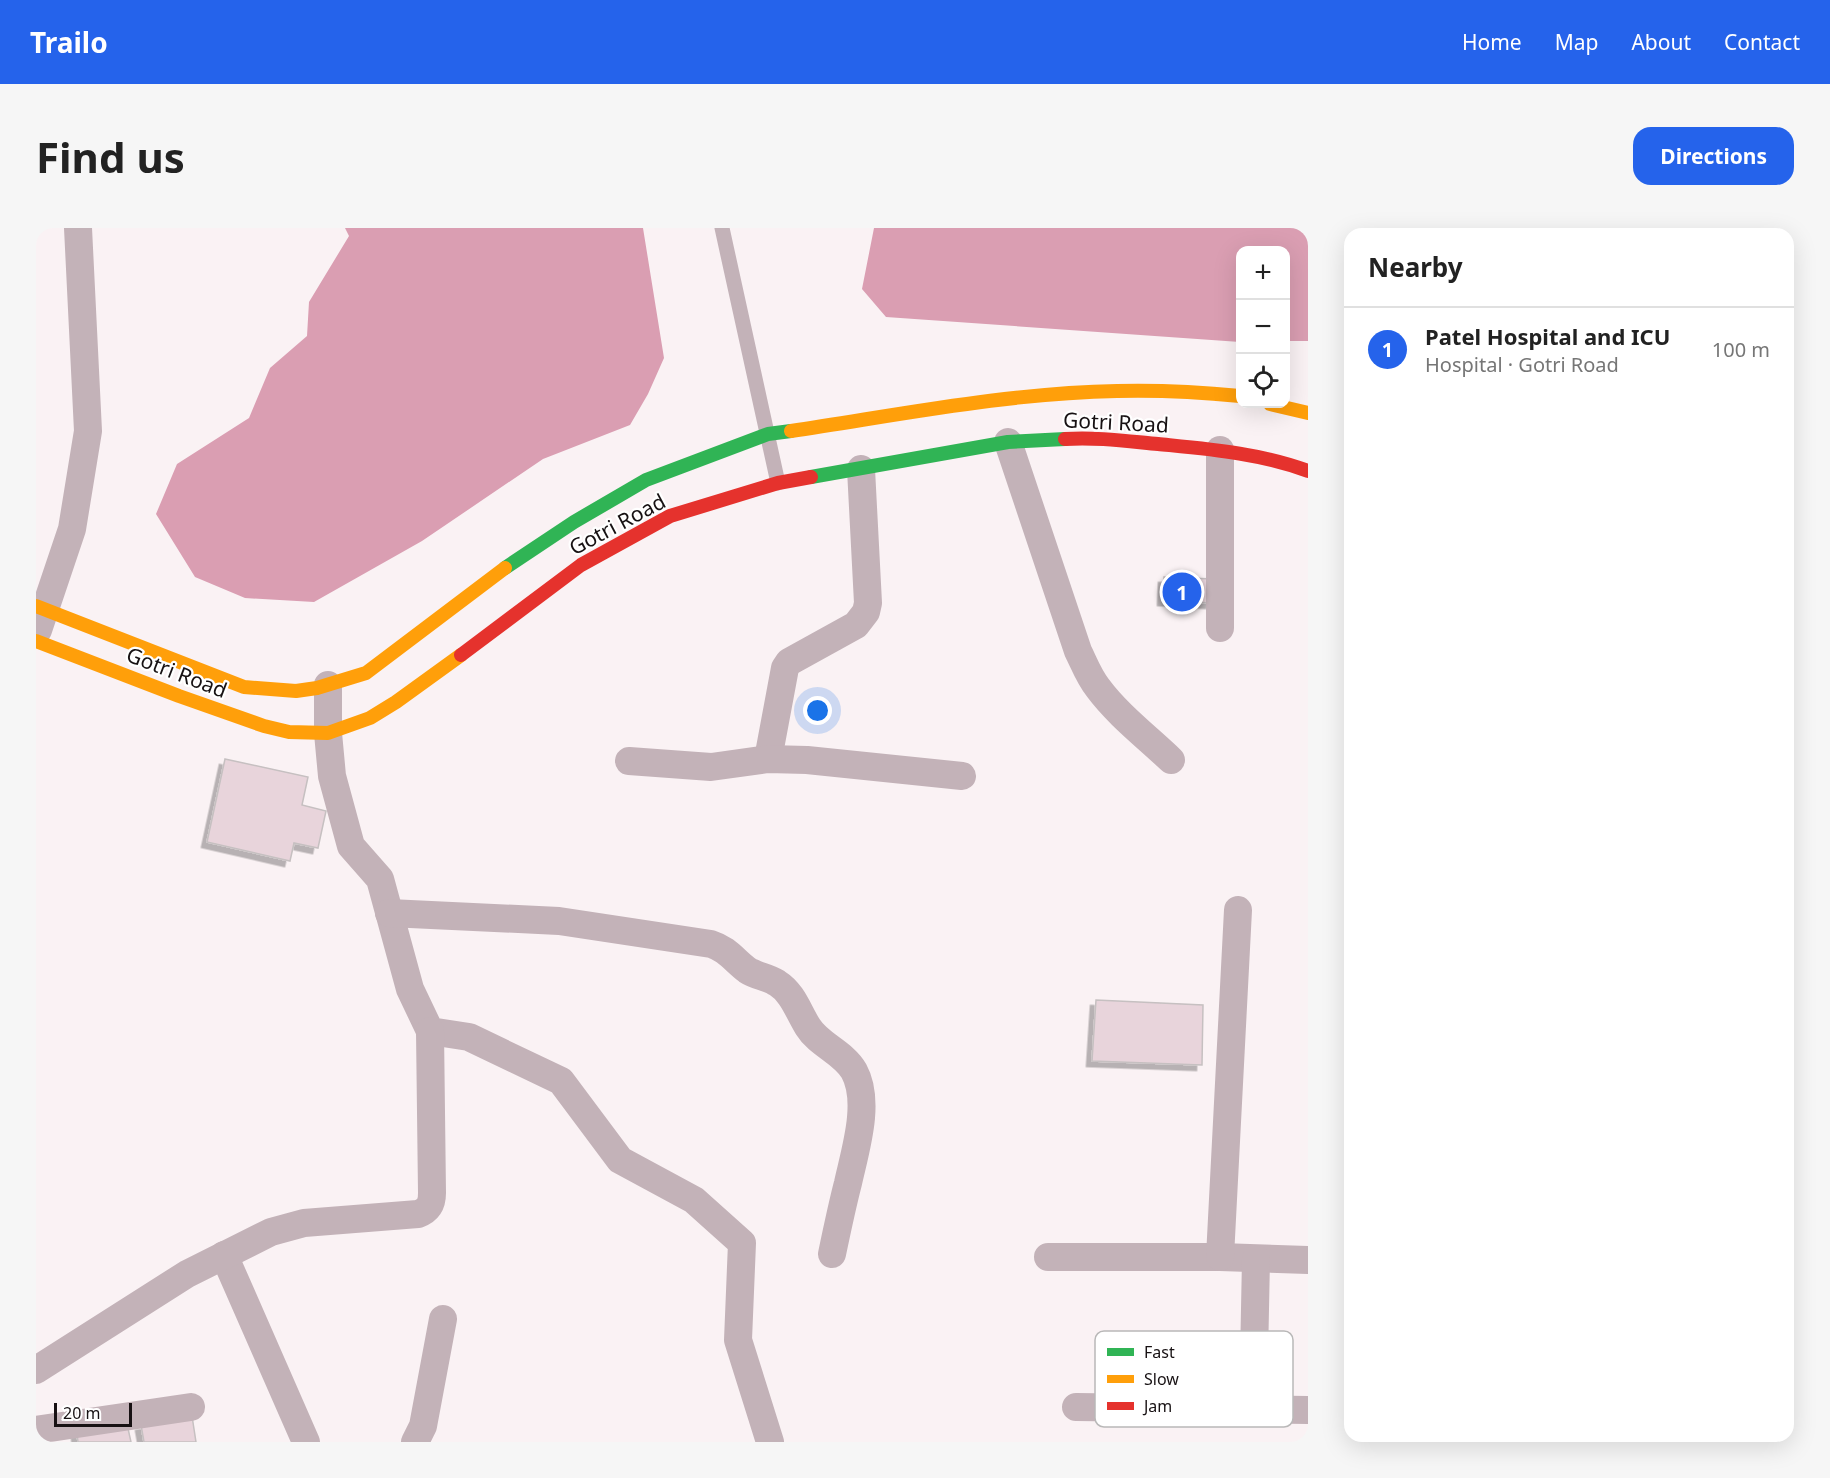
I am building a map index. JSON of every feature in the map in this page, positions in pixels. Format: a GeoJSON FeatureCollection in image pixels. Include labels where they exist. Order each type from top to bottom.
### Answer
{"type":"FeatureCollection","features":[{"type":"Feature","properties":{"kind":"main road","name":"Gotri Road"},"geometry":{"type":"LineString","coordinates":[[40,607],[244,687],[296,691],[328,685],[366,673],[497,573],[574,522],[646,480],[768,434],[1017,399],[1116,391],[1197,392],[1236,396]]}},
{"type":"Feature","properties":{"kind":"main road"},"geometry":{"type":"LineString","coordinates":[[1287,408],[1308,413]]}},
{"type":"Feature","properties":{"kind":"main road","name":"Gotri Road"},"geometry":{"type":"LineString","coordinates":[[36,641],[264,726],[289,732],[328,733],[370,718],[396,702],[581,565],[670,516],[778,483],[1008,442],[1090,437],[1220,450],[1292,465],[1308,471]]}},
{"type":"Feature","properties":{"kind":"street"},"geometry":{"type":"LineString","coordinates":[[36,636],[40,607],[72,529],[88,431],[78,228]]}},
{"type":"Feature","properties":{"kind":"street"},"geometry":{"type":"LineString","coordinates":[[1008,442],[1078,651],[1088,672],[1109,701],[1172,760]]}},
{"type":"Feature","properties":{"kind":"street"},"geometry":{"type":"LineString","coordinates":[[1220,450],[1220,628]]}},
{"type":"Feature","properties":{"kind":"street"},"geometry":{"type":"LineString","coordinates":[[768,759],[784,668],[789,662],[856,625],[866,612],[868,603],[861,469]]}},
{"type":"Feature","properties":{"kind":"street"},"geometry":{"type":"LineString","coordinates":[[36,1370],[187,1274],[271,1232],[304,1223],[418,1214],[430,1207],[432,1193],[430,1031],[410,989],[380,879],[351,846],[332,776],[328,733],[328,685]]}},
{"type":"Feature","properties":{"kind":"street"},"geometry":{"type":"LineString","coordinates":[[629,761],[711,767],[768,759],[807,760],[962,776]]}},
{"type":"Feature","properties":{"kind":"street"},"geometry":{"type":"LineString","coordinates":[[1220,1257],[1238,910]]}},
{"type":"Feature","properties":{"kind":"street"},"geometry":{"type":"LineString","coordinates":[[389,913],[559,921],[711,944],[728,952],[748,970],[775,981],[792,998],[809,1029],[848,1063],[859,1085],[860,1130],[832,1254]]}},
{"type":"Feature","properties":{"kind":"street"},"geometry":{"type":"LineString","coordinates":[[430,1031],[469,1037],[561,1081],[620,1160],[694,1200],[742,1244],[738,1340],[770,1442]]}},
{"type":"Feature","properties":{"kind":"street"},"geometry":{"type":"LineString","coordinates":[[1048,1257],[1220,1257],[1308,1260]]}},
{"type":"Feature","properties":{"kind":"street"},"geometry":{"type":"LineString","coordinates":[[219,1258],[306,1442]]}},
{"type":"Feature","properties":{"kind":"street"},"geometry":{"type":"LineString","coordinates":[[1255,1331],[1256,1259]]}},
{"type":"Feature","properties":{"kind":"street"},"geometry":{"type":"LineString","coordinates":[[415,1442],[423,1426],[443,1319]]}},
{"type":"Feature","properties":{"kind":"street"},"geometry":{"type":"LineString","coordinates":[[36,1430],[191,1407]]}},
{"type":"Feature","properties":{"kind":"street"},"geometry":{"type":"LineString","coordinates":[[1076,1407],[1095,1407]]}},
{"type":"Feature","properties":{"kind":"street"},"geometry":{"type":"LineString","coordinates":[[1293,1410],[1308,1410]]}},
{"type":"Feature","properties":{"kind":"lane"},"geometry":{"type":"LineString","coordinates":[[722,228],[778,483]]}},
{"type":"Feature","properties":{"kind":"shaded area"},"geometry":{"type":"Polygon","coordinates":[[[345,228],[643,228],[664,358],[648,394],[630,425],[543,459],[422,541],[314,602],[245,598],[195,577],[156,514],[177,464],[249,418],[270,368],[307,336],[309,302],[349,236],[345,228]]]}},
{"type":"Feature","properties":{"kind":"shaded area"},"geometry":{"type":"Polygon","coordinates":[[[874,228],[1308,228],[1308,341],[1290,341],[1290,246],[1236,246],[1236,342],[886,317],[862,289],[874,228]]]}},
{"type":"Feature","properties":{"kind":"building"},"geometry":{"type":"Polygon","coordinates":[[[1164,577],[1213,579],[1211,603],[1163,600],[1164,577]]]}},
{"type":"Feature","properties":{"kind":"building"},"geometry":{"type":"Polygon","coordinates":[[[225,759],[308,777],[302,805],[326,811],[318,848],[294,843],[290,861],[207,842],[225,759]]]}},
{"type":"Feature","properties":{"kind":"building"},"geometry":{"type":"Polygon","coordinates":[[[1096,1000],[1203,1005],[1202,1065],[1092,1061],[1096,1000]]]}},
{"type":"Feature","properties":{"kind":"building"},"geometry":{"type":"Polygon","coordinates":[[[192,1416],[196,1442],[144,1442],[141,1425],[192,1416]]]}},
{"type":"Feature","properties":{"kind":"building"},"geometry":{"type":"Polygon","coordinates":[[[127,1424],[131,1442],[78,1442],[77,1433],[127,1424]]]}},
{"type":"Feature","properties":{"kind":"traffic: fast"},"geometry":{"type":"LineString","coordinates":[[505,568],[574,522],[646,480],[768,434],[791,431]]}},
{"type":"Feature","properties":{"kind":"traffic: fast"},"geometry":{"type":"LineString","coordinates":[[811,477],[1008,442],[1065,439]]}},
{"type":"Feature","properties":{"kind":"traffic: slow"},"geometry":{"type":"LineString","coordinates":[[791,431],[994,400],[1035,396],[1117,391],[1194,392],[1236,396]]}},
{"type":"Feature","properties":{"kind":"traffic: slow"},"geometry":{"type":"LineString","coordinates":[[1287,408],[1308,413]]}},
{"type":"Feature","properties":{"kind":"traffic: slow"},"geometry":{"type":"LineString","coordinates":[[36,606],[244,687],[296,691],[317,688],[366,673],[505,568]]}},
{"type":"Feature","properties":{"kind":"traffic: slow"},"geometry":{"type":"LineString","coordinates":[[36,641],[179,696],[264,726],[289,732],[328,733],[370,718],[461,655]]}},
{"type":"Feature","properties":{"kind":"traffic: jam"},"geometry":{"type":"LineString","coordinates":[[1065,439],[1111,440],[1215,450],[1271,460],[1308,471]]}},
{"type":"Feature","properties":{"kind":"traffic: jam"},"geometry":{"type":"LineString","coordinates":[[461,655],[581,565],[670,516],[778,483],[811,477]]}},
{"type":"Feature","properties":{"kind":"place","name":"Patel Hospital and ICU"},"geometry":{"type":"Point","coordinates":[1182,592]}}]}
